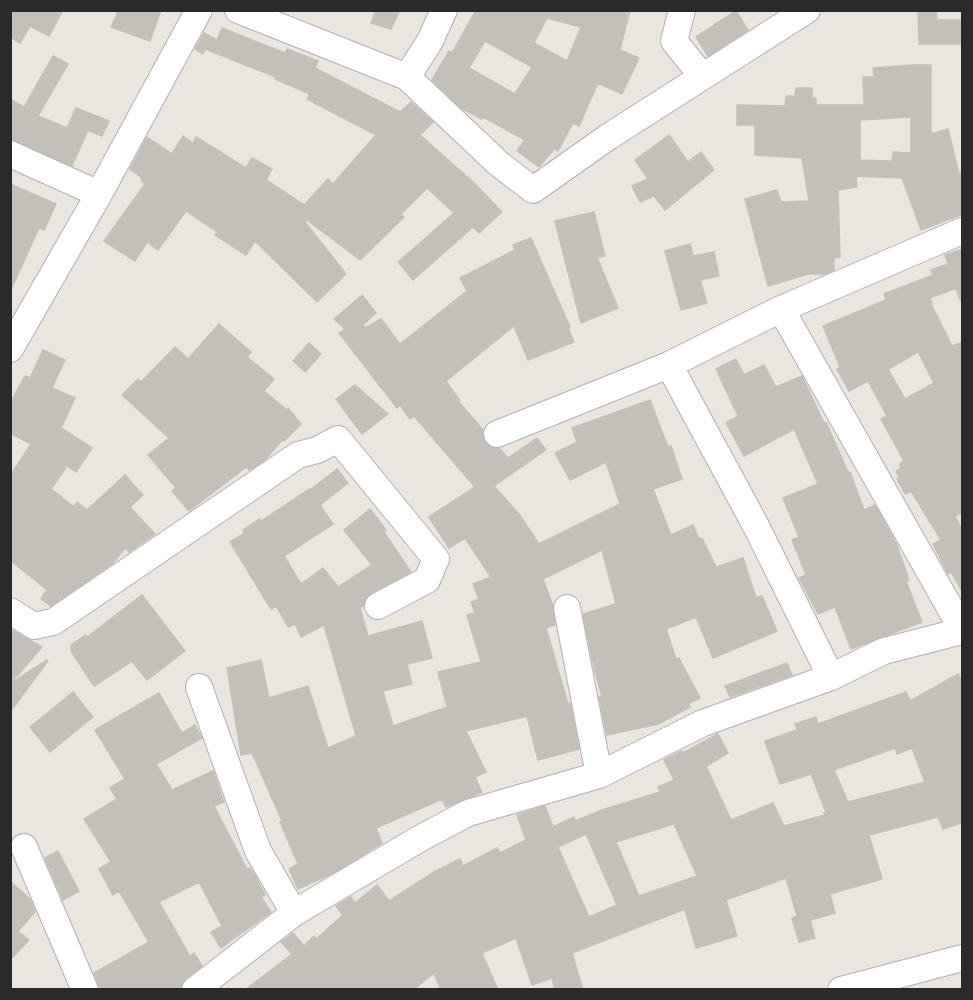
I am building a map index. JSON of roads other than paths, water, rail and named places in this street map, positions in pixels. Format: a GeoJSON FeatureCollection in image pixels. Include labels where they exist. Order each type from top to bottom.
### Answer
{"type":"FeatureCollection","features":[{"type":"Feature","properties":{"kind":"street"},"geometry":{"type":"LineString","coordinates":[[10,349],[99,195],[199,10]]}},
{"type":"Feature","properties":{"kind":"street"},"geometry":{"type":"LineString","coordinates":[[238,10],[407,76],[499,164],[533,190],[608,137],[807,10]]}},
{"type":"Feature","properties":{"kind":"street"},"geometry":{"type":"LineString","coordinates":[[407,76],[430,41],[444,10]]}},
{"type":"Feature","properties":{"kind":"street"},"geometry":{"type":"LineString","coordinates":[[682,10],[674,41],[702,76]]}},
{"type":"Feature","properties":{"kind":"street"},"geometry":{"type":"LineString","coordinates":[[10,154],[99,195]]}},
{"type":"Feature","properties":{"kind":"street"},"geometry":{"type":"LineString","coordinates":[[498,434],[669,365],[781,309],[963,231]]}},
{"type":"Feature","properties":{"kind":"street"},"geometry":{"type":"LineString","coordinates":[[195,990],[294,913],[419,839],[468,813],[599,775],[703,723],[831,677],[884,651],[963,630],[781,309]]}},
{"type":"Feature","properties":{"kind":"street"},"geometry":{"type":"LineString","coordinates":[[669,365],[756,526],[831,677]]}},
{"type":"Feature","properties":{"kind":"street"},"geometry":{"type":"LineString","coordinates":[[10,611],[34,626],[53,622],[298,455],[317,450],[338,439],[436,559],[427,580],[378,606]]}},
{"type":"Feature","properties":{"kind":"street"},"geometry":{"type":"LineString","coordinates":[[567,608],[599,775]]}},
{"type":"Feature","properties":{"kind":"street"},"geometry":{"type":"LineString","coordinates":[[199,687],[258,851],[294,913]]}},
{"type":"Feature","properties":{"kind":"street"},"geometry":{"type":"LineString","coordinates":[[24,847],[85,990]]}},
{"type":"Feature","properties":{"kind":"street"},"geometry":{"type":"LineString","coordinates":[[841,990],[963,958]]}}]}
